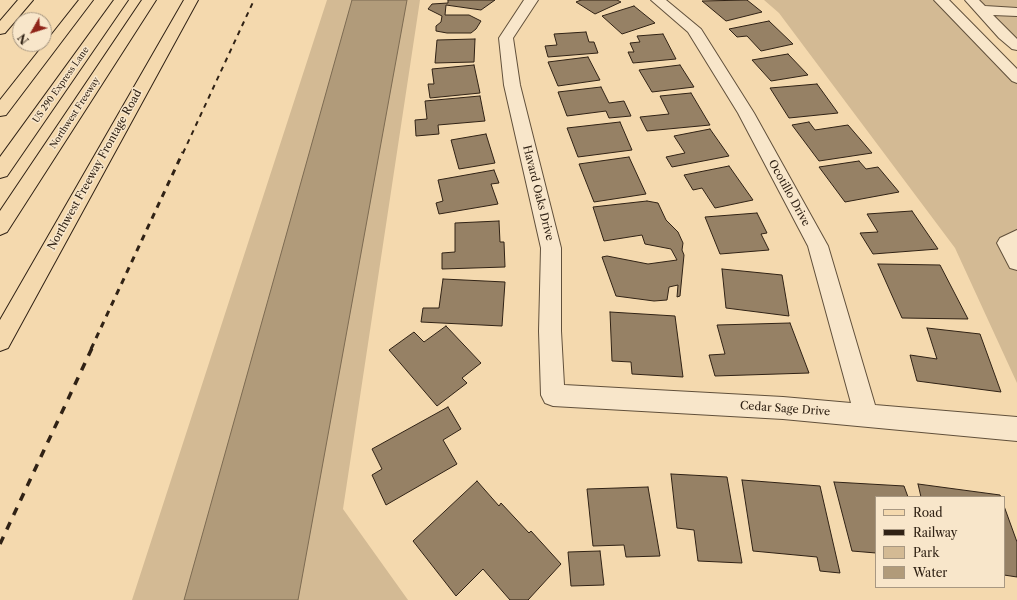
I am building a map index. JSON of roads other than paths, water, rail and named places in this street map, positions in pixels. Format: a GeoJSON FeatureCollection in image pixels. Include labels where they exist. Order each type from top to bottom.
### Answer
{"type":"FeatureCollection","features":[{"type":"Feature","properties":{"kind":"main road"},"geometry":{"type":"LineString","coordinates":[[0,30],[26,0]]}},
{"type":"Feature","properties":{"kind":"main road"},"geometry":{"type":"LineString","coordinates":[[0,111],[86,0]]}},
{"type":"Feature","properties":{"kind":"main road","name":"US 290 Express Lane"},"geometry":{"type":"LineString","coordinates":[[0,171],[121,0]]}},
{"type":"Feature","properties":{"kind":"main road","name":"Northwest Freeway"},"geometry":{"type":"LineString","coordinates":[[0,227],[150,0]]}},
{"type":"Feature","properties":{"kind":"main road","name":"Northwest Freeway Frontage Road"},"geometry":{"type":"LineString","coordinates":[[0,341],[191,0]]}},
{"type":"Feature","properties":{"kind":"street","name":"Havard Oaks Drive"},"geometry":{"type":"LineString","coordinates":[[532,0],[506,38],[512,85],[552,248],[550,331],[553,395]]}},
{"type":"Feature","properties":{"kind":"street","name":"Ocotillo Drive"},"geometry":{"type":"LineString","coordinates":[[658,0],[694,29],[746,113],[818,246],[866,415]]}},
{"type":"Feature","properties":{"kind":"street"},"geometry":{"type":"LineString","coordinates":[[941,0],[1017,78]]}},
{"type":"Feature","properties":{"kind":"street"},"geometry":{"type":"LineString","coordinates":[[994,0],[1017,2]]}},
{"type":"Feature","properties":{"kind":"street"},"geometry":{"type":"LineString","coordinates":[[976,5],[1017,12]]}},
{"type":"Feature","properties":{"kind":"street"},"geometry":{"type":"LineString","coordinates":[[976,5],[1004,35],[1017,46]]}},
{"type":"Feature","properties":{"kind":"street"},"geometry":{"type":"LineString","coordinates":[[1017,237],[1007,243],[1017,262]]}},
{"type":"Feature","properties":{"kind":"street","name":"Cedar Sage Drive"},"geometry":{"type":"LineString","coordinates":[[553,395],[783,408],[1017,429]]}},
{"type":"Feature","properties":{"kind":"water"},"geometry":{"type":"Polygon","coordinates":[[[352,0],[407,0],[298,600],[184,600],[352,0]]]}},
{"type":"Feature","properties":{"kind":"railway"},"geometry":{"type":"LineString","coordinates":[[183,153],[254,0]]}},
{"type":"Feature","properties":{"kind":"railway"},"geometry":{"type":"LineString","coordinates":[[91,349],[183,152]]}},
{"type":"Feature","properties":{"kind":"railway"},"geometry":{"type":"LineString","coordinates":[[0,544],[92,348]]}}]}
